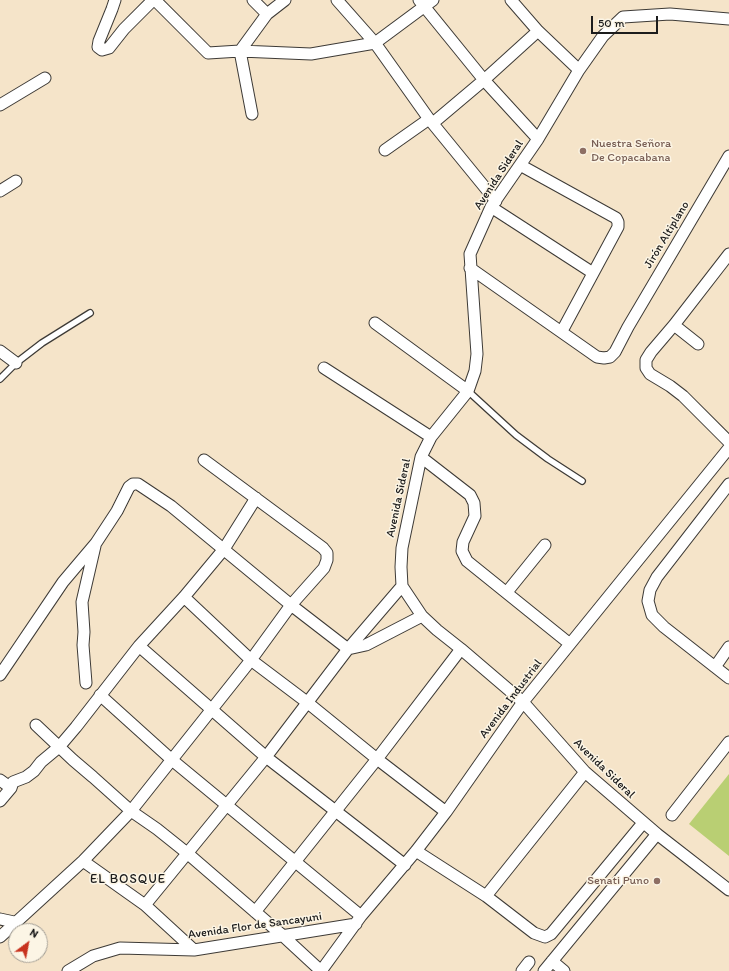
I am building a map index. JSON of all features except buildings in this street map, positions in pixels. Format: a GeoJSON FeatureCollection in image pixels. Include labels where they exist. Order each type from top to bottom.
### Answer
{"type":"FeatureCollection","features":[{"type":"Feature","properties":{"kind":"street"},"geometry":{"type":"LineString","coordinates":[[115,0],[99,41],[98,47],[102,50],[109,48],[124,29],[154,0],[208,53],[240,52],[311,54],[375,43],[421,4],[433,0]]}},
{"type":"Feature","properties":{"kind":"street"},"geometry":{"type":"LineString","coordinates":[[253,0],[267,14]]}},
{"type":"Feature","properties":{"kind":"street"},"geometry":{"type":"LineString","coordinates":[[252,114],[240,52],[267,14],[285,0]]}},
{"type":"Feature","properties":{"kind":"street"},"geometry":{"type":"LineString","coordinates":[[337,0],[375,43],[431,121],[494,204],[593,273]]}},
{"type":"Feature","properties":{"kind":"street"},"geometry":{"type":"LineString","coordinates":[[511,0],[538,31],[579,70]]}},
{"type":"Feature","properties":{"kind":"street"},"geometry":{"type":"LineString","coordinates":[[421,4],[484,80],[538,139]]}},
{"type":"Feature","properties":{"kind":"street","name":"Avenida Sideral"},"geometry":{"type":"LineString","coordinates":[[729,19],[670,14],[623,17],[603,36],[579,70],[538,139],[494,204],[470,254],[477,354],[475,371],[468,391],[431,437],[421,457],[402,548],[401,567],[402,586],[422,616],[523,702],[585,772],[643,823],[729,890]]}},
{"type":"Feature","properties":{"kind":"street"},"geometry":{"type":"LineString","coordinates":[[385,150],[431,121],[484,80],[538,31]]}},
{"type":"Feature","properties":{"kind":"street"},"geometry":{"type":"LineString","coordinates":[[0,106],[45,78]]}},
{"type":"Feature","properties":{"kind":"street","name":"Jirón Altiplano"},"geometry":{"type":"LineString","coordinates":[[562,331],[597,357],[610,357],[615,352],[628,327],[729,156]]}},
{"type":"Feature","properties":{"kind":"street"},"geometry":{"type":"LineString","coordinates":[[470,268],[562,331],[618,227],[616,218],[520,165]]}},
{"type":"Feature","properties":{"kind":"street"},"geometry":{"type":"LineString","coordinates":[[0,191],[16,181]]}},
{"type":"Feature","properties":{"kind":"street"},"geometry":{"type":"LineString","coordinates":[[729,254],[646,360],[646,368],[650,374],[683,396],[729,442]]}},
{"type":"Feature","properties":{"kind":"street"},"geometry":{"type":"LineString","coordinates":[[376,323],[468,391]]}},
{"type":"Feature","properties":{"kind":"street"},"geometry":{"type":"LineString","coordinates":[[674,325],[698,344]]}},
{"type":"Feature","properties":{"kind":"street"},"geometry":{"type":"LineString","coordinates":[[0,351],[16,363]]}},
{"type":"Feature","properties":{"kind":"street"},"geometry":{"type":"LineString","coordinates":[[324,368],[431,437]]}},
{"type":"Feature","properties":{"kind":"street","name":"Avenida Industrial"},"geometry":{"type":"LineString","coordinates":[[320,971],[446,812],[523,702],[729,448]]}},
{"type":"Feature","properties":{"kind":"street"},"geometry":{"type":"LineString","coordinates":[[421,457],[470,494],[474,503],[474,516],[463,542],[462,551],[467,561],[570,644]]}},
{"type":"Feature","properties":{"kind":"street"},"geometry":{"type":"LineString","coordinates":[[0,937],[14,922],[83,861],[131,812],[251,660],[291,605],[324,568],[327,560],[327,553],[323,548],[204,460]]}},
{"type":"Feature","properties":{"kind":"street"},"geometry":{"type":"LineString","coordinates":[[0,674],[63,582],[96,543],[117,511],[129,487],[133,484],[138,484],[171,506],[291,605],[348,649]]}},
{"type":"Feature","properties":{"kind":"street"},"geometry":{"type":"LineString","coordinates":[[729,484],[657,577],[650,590],[648,601],[652,614],[664,627],[729,678]]}},
{"type":"Feature","properties":{"kind":"street"},"geometry":{"type":"LineString","coordinates":[[0,801],[11,788],[13,782],[26,777],[58,747],[76,727],[139,646],[184,597],[224,549],[256,498]]}},
{"type":"Feature","properties":{"kind":"street"},"geometry":{"type":"LineString","coordinates":[[86,683],[82,602],[96,543]]}},
{"type":"Feature","properties":{"kind":"street"},"geometry":{"type":"LineString","coordinates":[[507,592],[545,545]]}},
{"type":"Feature","properties":{"kind":"street"},"geometry":{"type":"LineString","coordinates":[[145,905],[266,757],[348,649],[402,586]]}},
{"type":"Feature","properties":{"kind":"street"},"geometry":{"type":"LineString","coordinates":[[184,597],[251,660],[446,812]]}},
{"type":"Feature","properties":{"kind":"street"},"geometry":{"type":"LineString","coordinates":[[348,649],[366,645],[422,616]]}},
{"type":"Feature","properties":{"kind":"street"},"geometry":{"type":"LineString","coordinates":[[139,646],[266,757],[405,865]]}},
{"type":"Feature","properties":{"kind":"street"},"geometry":{"type":"LineString","coordinates":[[715,667],[729,647]]}},
{"type":"Feature","properties":{"kind":"street"},"geometry":{"type":"LineString","coordinates":[[255,912],[377,759],[461,649]]}},
{"type":"Feature","properties":{"kind":"street"},"geometry":{"type":"LineString","coordinates":[[100,696],[172,760],[296,861],[359,920]]}},
{"type":"Feature","properties":{"kind":"street"},"geometry":{"type":"LineString","coordinates":[[36,726],[131,812],[157,829],[187,853],[282,935],[320,971]]}},
{"type":"Feature","properties":{"kind":"street"},"geometry":{"type":"LineString","coordinates":[[672,815],[729,742]]}},
{"type":"Feature","properties":{"kind":"street"},"geometry":{"type":"LineString","coordinates":[[486,896],[585,772]]}},
{"type":"Feature","properties":{"kind":"street"},"geometry":{"type":"LineString","coordinates":[[0,780],[11,788]]}},
{"type":"Feature","properties":{"kind":"street"},"geometry":{"type":"LineString","coordinates":[[416,851],[486,896],[534,933],[545,937],[551,934],[643,823]]}},
{"type":"Feature","properties":{"kind":"street"},"geometry":{"type":"LineString","coordinates":[[544,971],[657,834]]}},
{"type":"Feature","properties":{"kind":"street"},"geometry":{"type":"LineString","coordinates":[[83,861],[145,905],[194,950]]}},
{"type":"Feature","properties":{"kind":"street"},"geometry":{"type":"LineString","coordinates":[[0,919],[14,922]]}},
{"type":"Feature","properties":{"kind":"street","name":"Avenida Flor de Sancayuni"},"geometry":{"type":"LineString","coordinates":[[68,971],[93,956],[120,948],[194,950],[359,920]]}},
{"type":"Feature","properties":{"kind":"street"},"geometry":{"type":"LineString","coordinates":[[552,961],[564,971]]}},
{"type":"Feature","properties":{"kind":"street"},"geometry":{"type":"LineString","coordinates":[[522,971],[529,962]]}},
{"type":"Feature","properties":{"kind":"lane"},"geometry":{"type":"LineString","coordinates":[[0,380],[16,363],[42,343],[90,313]]}},
{"type":"Feature","properties":{"kind":"lane"},"geometry":{"type":"LineString","coordinates":[[468,391],[516,435],[582,482]]}},
{"type":"Feature","properties":{"kind":"green space"},"geometry":{"type":"Polygon","coordinates":[[[729,774],[729,856],[689,824],[729,774]]]}},
{"type":"Feature","properties":{"kind":"place","name":"Nuestra Señora De Copacabana"},"geometry":{"type":"Point","coordinates":[583,151]}},
{"type":"Feature","properties":{"kind":"place","name":"Senati Puno"},"geometry":{"type":"Point","coordinates":[657,881]}},
{"type":"Feature","properties":{"kind":"district","name":"EL BOSQUE"},"geometry":{"type":"Point","coordinates":[128,880]}}]}
